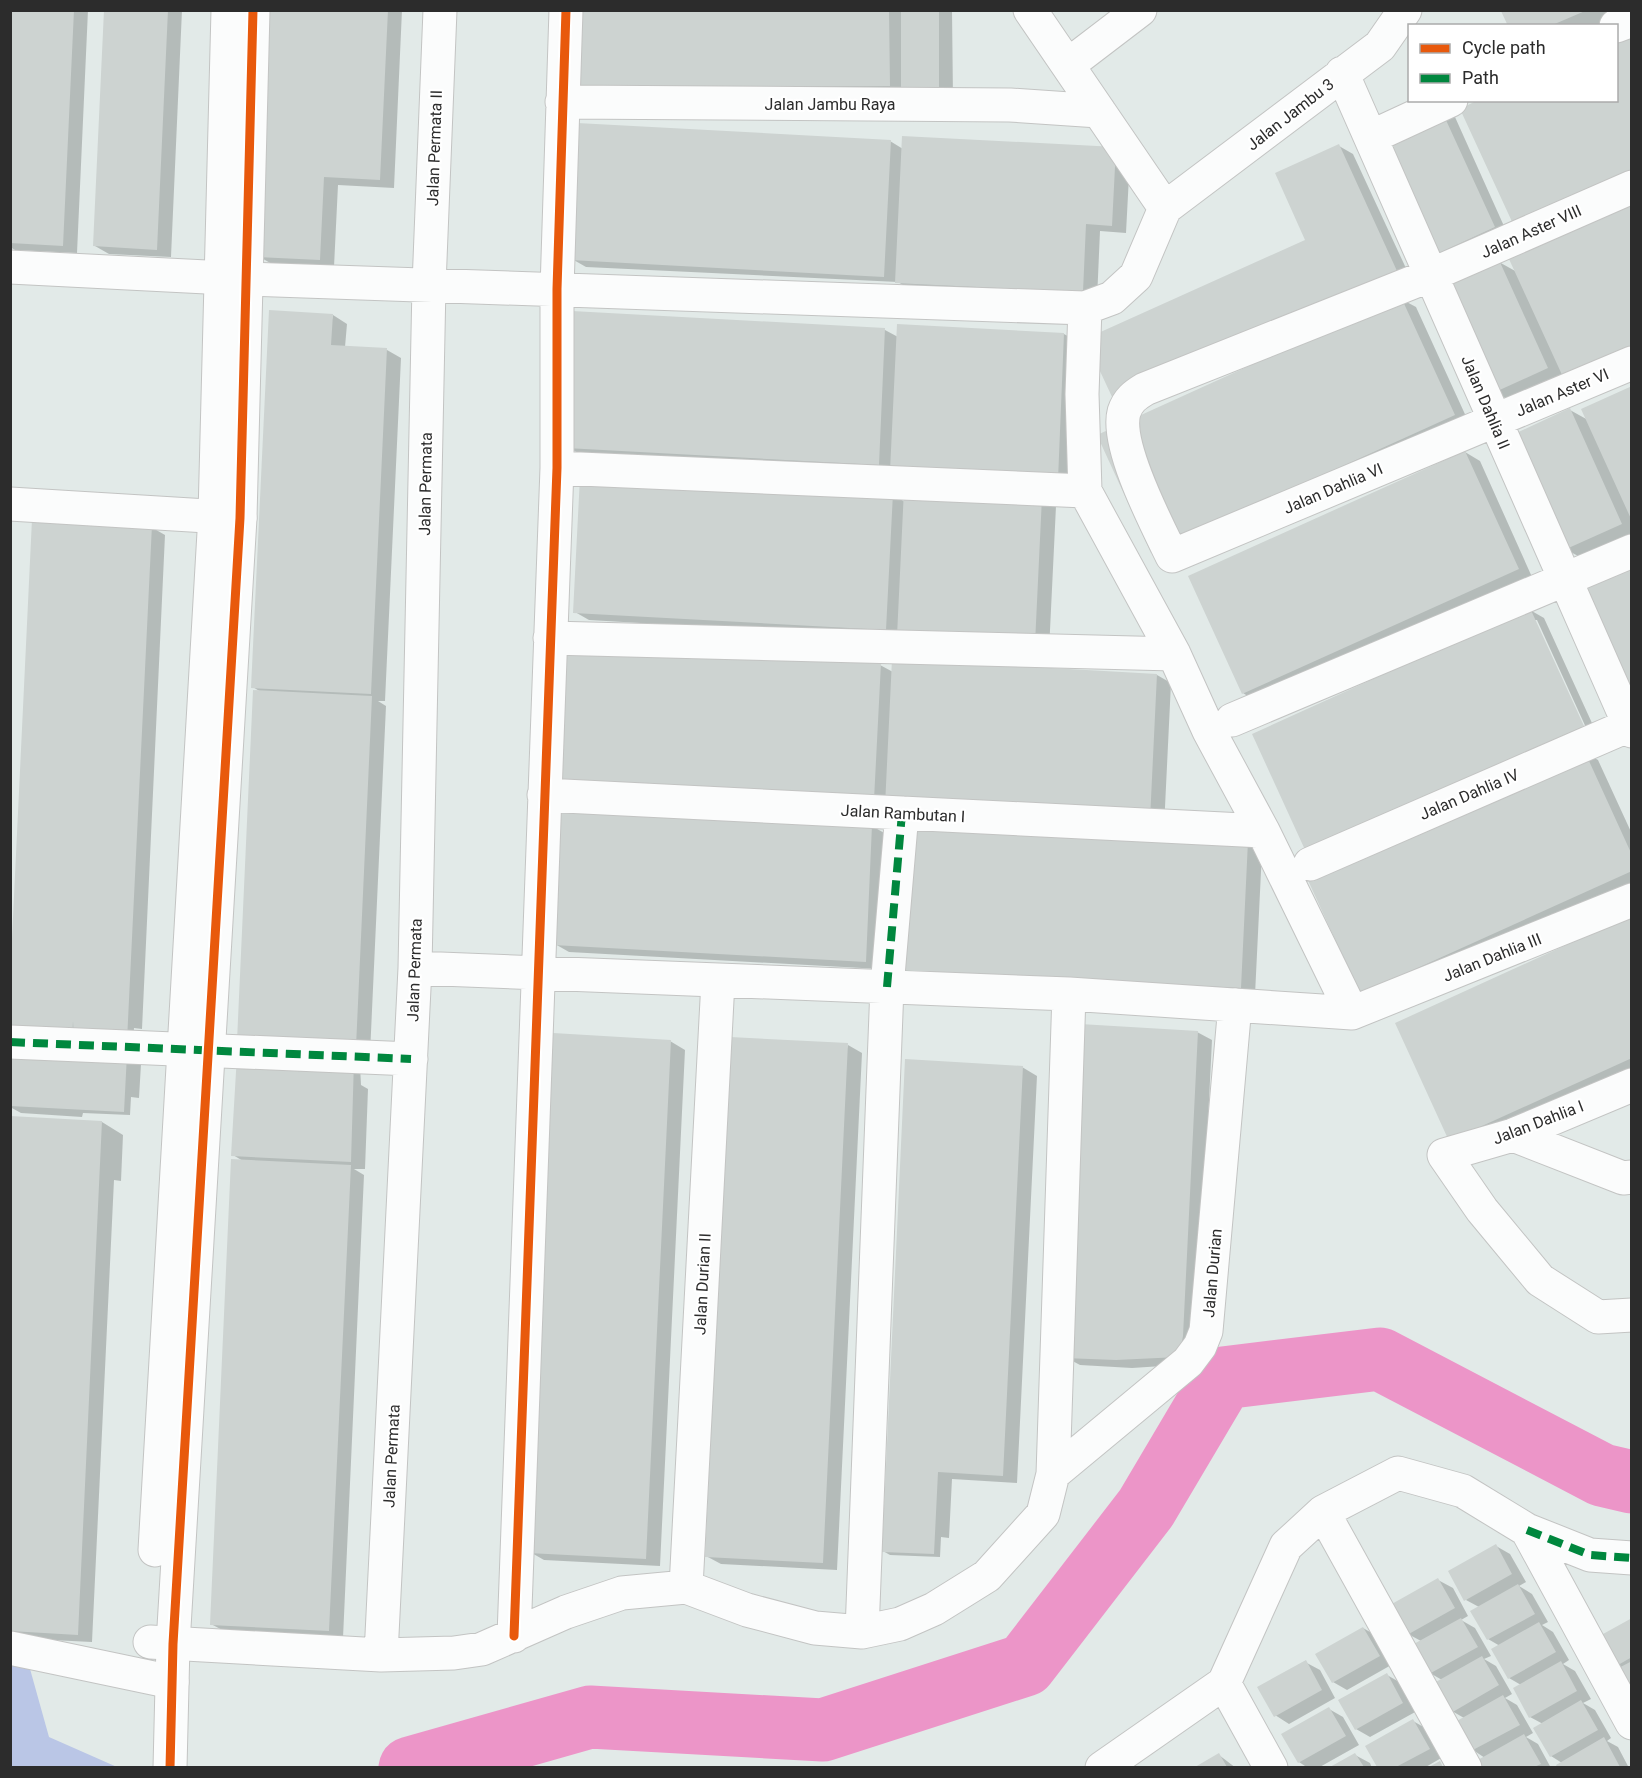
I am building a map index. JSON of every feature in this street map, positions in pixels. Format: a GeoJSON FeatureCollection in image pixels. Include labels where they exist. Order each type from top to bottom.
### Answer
{"type":"FeatureCollection","features":[{"type":"Feature","properties":{"kind":"street"},"geometry":{"type":"LineString","coordinates":[[228,10],[235,278]]}},
{"type":"Feature","properties":{"kind":"street"},"geometry":{"type":"LineString","coordinates":[[170,1767],[161,1680],[161,1643],[227,517],[235,278],[253,10]]}},
{"type":"Feature","properties":{"kind":"street","name":"Jalan Permata II"},"geometry":{"type":"LineString","coordinates":[[429,285],[440,10]]}},
{"type":"Feature","properties":{"kind":"street"},"geometry":{"type":"LineString","coordinates":[[514,1636],[557,468],[557,289],[566,10]]}},
{"type":"Feature","properties":{"kind":"street"},"geometry":{"type":"LineString","coordinates":[[10,267],[235,278],[1085,308],[1112,298],[1136,276],[1165,208],[1030,10]]}},
{"type":"Feature","properties":{"kind":"street"},"geometry":{"type":"LineString","coordinates":[[1068,65],[1140,10]]}},
{"type":"Feature","properties":{"kind":"street","name":"Jalan Jambu 3"},"geometry":{"type":"LineString","coordinates":[[1165,208],[1380,46],[1405,10]]}},
{"type":"Feature","properties":{"kind":"street"},"geometry":{"type":"LineString","coordinates":[[1618,26],[1632,20]]}},
{"type":"Feature","properties":{"kind":"street","name":"Jalan Dahlia II"},"geometry":{"type":"LineString","coordinates":[[1342,73],[1493,420],[1631,726]]}},
{"type":"Feature","properties":{"kind":"street","name":"Jalan Jambu Raya"},"geometry":{"type":"LineString","coordinates":[[562,102],[1010,105],[1099,111]]}},
{"type":"Feature","properties":{"kind":"street"},"geometry":{"type":"LineString","coordinates":[[1371,136],[1447,102]]}},
{"type":"Feature","properties":{"kind":"street","name":"Jalan Aster VIII"},"geometry":{"type":"LineString","coordinates":[[1172,556],[1144,498],[1122,432],[1124,413],[1131,398],[1145,389],[1431,275],[1632,187]]}},
{"type":"Feature","properties":{"kind":"street","name":"Jalan Permata"},"geometry":{"type":"LineString","coordinates":[[381,1655],[415,968],[429,285]]}},
{"type":"Feature","properties":{"kind":"street"},"geometry":{"type":"LineString","coordinates":[[415,968],[1069,994],[1352,1013],[1263,831],[1209,731],[1174,654],[1085,491],[1082,394],[1085,308]]}},
{"type":"Feature","properties":{"kind":"street","name":"Jalan Aster VI"},"geometry":{"type":"LineString","coordinates":[[1493,420],[1632,363]]}},
{"type":"Feature","properties":{"kind":"street","name":"Jalan Dahlia VI"},"geometry":{"type":"LineString","coordinates":[[1172,556],[1493,420]]}},
{"type":"Feature","properties":{"kind":"street"},"geometry":{"type":"LineString","coordinates":[[557,468],[1085,491]]}},
{"type":"Feature","properties":{"kind":"street"},"geometry":{"type":"LineString","coordinates":[[10,504],[227,517]]}},
{"type":"Feature","properties":{"kind":"street"},"geometry":{"type":"LineString","coordinates":[[1232,720],[1632,551]]}},
{"type":"Feature","properties":{"kind":"street"},"geometry":{"type":"LineString","coordinates":[[550,638],[1174,654]]}},
{"type":"Feature","properties":{"kind":"street","name":"Jalan Dahlia IV"},"geometry":{"type":"LineString","coordinates":[[1310,864],[1631,726]]}},
{"type":"Feature","properties":{"kind":"street","name":"Jalan Rambutan I"},"geometry":{"type":"LineString","coordinates":[[544,795],[1263,831]]}},
{"type":"Feature","properties":{"kind":"street"},"geometry":{"type":"LineString","coordinates":[[862,1632],[886,987],[902,813]]}},
{"type":"Feature","properties":{"kind":"street","name":"Jalan Dahlia III"},"geometry":{"type":"LineString","coordinates":[[1352,1013],[1632,900]]}},
{"type":"Feature","properties":{"kind":"street","name":"Jalan Durian II"},"geometry":{"type":"LineString","coordinates":[[686,1587],[718,981]]}},
{"type":"Feature","properties":{"kind":"street"},"geometry":{"type":"LineString","coordinates":[[161,1643],[381,1655],[454,1653],[482,1649],[566,1612],[622,1593],[686,1587],[747,1610],[815,1628],[862,1632],[900,1624],[933,1610],[987,1576],[1043,1514],[1053,1474],[1069,994]]}},
{"type":"Feature","properties":{"kind":"street","name":"Jalan Durian"},"geometry":{"type":"LineString","coordinates":[[1053,1474],[1188,1362],[1200,1346],[1206,1331],[1235,1005]]}},
{"type":"Feature","properties":{"kind":"street"},"geometry":{"type":"LineString","coordinates":[[10,1042],[196,1048],[411,1059]]}},
{"type":"Feature","properties":{"kind":"street","name":"Jalan Dahlia I"},"geometry":{"type":"LineString","coordinates":[[1632,1085],[1513,1135],[1444,1155],[1482,1210],[1540,1280],[1598,1317],[1632,1315]]}},
{"type":"Feature","properties":{"kind":"street"},"geometry":{"type":"LineString","coordinates":[[1513,1135],[1623,1178],[1632,1177]]}},
{"type":"Feature","properties":{"kind":"street"},"geometry":{"type":"LineString","coordinates":[[1102,1767],[1224,1683],[1286,1546],[1323,1512],[1398,1473],[1463,1491],[1527,1530],[1590,1555],[1632,1558]]}},
{"type":"Feature","properties":{"kind":"street"},"geometry":{"type":"LineString","coordinates":[[1323,1512],[1465,1767]]}},
{"type":"Feature","properties":{"kind":"street"},"geometry":{"type":"LineString","coordinates":[[1527,1530],[1632,1723]]}},
{"type":"Feature","properties":{"kind":"street"},"geometry":{"type":"LineString","coordinates":[[10,1648],[161,1680]]}},
{"type":"Feature","properties":{"kind":"street"},"geometry":{"type":"LineString","coordinates":[[149,1767],[161,1680]]}},
{"type":"Feature","properties":{"kind":"street"},"geometry":{"type":"LineString","coordinates":[[1224,1683],[1271,1767]]}},
{"type":"Feature","properties":{"kind":"shaded area"},"geometry":{"type":"Polygon","coordinates":[[[10,1648],[25,1651],[49,1737],[117,1767],[11,1767],[10,1648]]]}},
{"type":"Feature","properties":{"kind":"building"},"geometry":{"type":"Polygon","coordinates":[[[10,10],[74,10],[63,246],[10,243],[10,10]]]}},
{"type":"Feature","properties":{"kind":"building"},"geometry":{"type":"Polygon","coordinates":[[[104,10],[168,10],[157,250],[93,246],[104,10]]]}},
{"type":"Feature","properties":{"kind":"building"},"geometry":{"type":"Polygon","coordinates":[[[268,10],[388,10],[380,180],[324,177],[320,260],[257,257],[268,10]]]}},
{"type":"Feature","properties":{"kind":"building"},"geometry":{"type":"Polygon","coordinates":[[[576,10],[889,10],[890,86],[577,87],[576,10]]]}},
{"type":"Feature","properties":{"kind":"building"},"geometry":{"type":"Polygon","coordinates":[[[901,10],[939,10],[939,92],[901,92],[901,10]]]}},
{"type":"Feature","properties":{"kind":"building"},"geometry":{"type":"Polygon","coordinates":[[[1501,11],[1585,11],[1555,24],[1507,24],[1501,11]]]}},
{"type":"Feature","properties":{"kind":"building"},"geometry":{"type":"Polygon","coordinates":[[[1632,31],[1632,173],[1514,226],[1460,109],[1474,102],[1618,102],[1618,37],[1632,31]]]}},
{"type":"Feature","properties":{"kind":"building"},"geometry":{"type":"Polygon","coordinates":[[[1440,107],[1495,227],[1439,253],[1384,133],[1440,107]]]}},
{"type":"Feature","properties":{"kind":"building"},"geometry":{"type":"Polygon","coordinates":[[[577,123],[891,140],[884,277],[570,260],[577,123]]]}},
{"type":"Feature","properties":{"kind":"building"},"geometry":{"type":"Polygon","coordinates":[[[902,136],[1116,147],[1112,226],[1086,224],[1083,292],[895,283],[902,136]]]}},
{"type":"Feature","properties":{"kind":"building"},"geometry":{"type":"Polygon","coordinates":[[[1339,144],[1397,271],[1113,399],[1085,339],[1305,240],[1275,173],[1339,144]]]}},
{"type":"Feature","properties":{"kind":"building"},"geometry":{"type":"Polygon","coordinates":[[[1632,204],[1632,346],[1563,377],[1509,259],[1632,204]]]}},
{"type":"Feature","properties":{"kind":"building"},"geometry":{"type":"Polygon","coordinates":[[[1499,260],[1548,368],[1493,393],[1444,285],[1499,260]]]}},
{"type":"Feature","properties":{"kind":"building"},"geometry":{"type":"Polygon","coordinates":[[[1401,297],[1455,415],[1151,553],[1097,435],[1401,297]]]}},
{"type":"Feature","properties":{"kind":"building"},"geometry":{"type":"Polygon","coordinates":[[[269,310],[333,314],[331,345],[387,348],[371,694],[251,688],[269,310]]]}},
{"type":"Feature","properties":{"kind":"building"},"geometry":{"type":"Polygon","coordinates":[[[572,311],[885,328],[879,465],[566,448],[572,311]]]}},
{"type":"Feature","properties":{"kind":"building"},"geometry":{"type":"Polygon","coordinates":[[[897,324],[1064,333],[1058,480],[890,471],[897,324]]]}},
{"type":"Feature","properties":{"kind":"building"},"geometry":{"type":"Polygon","coordinates":[[[1632,386],[1632,521],[1581,409],[1632,386]]]}},
{"type":"Feature","properties":{"kind":"building"},"geometry":{"type":"Polygon","coordinates":[[[1570,408],[1622,524],[1564,550],[1512,435],[1570,408]]]}},
{"type":"Feature","properties":{"kind":"building"},"geometry":{"type":"Polygon","coordinates":[[[1465,451],[1519,569],[1242,694],[1188,576],[1465,451]]]}},
{"type":"Feature","properties":{"kind":"building"},"geometry":{"type":"Polygon","coordinates":[[[580,477],[893,493],[886,630],[573,613],[580,477]]]}},
{"type":"Feature","properties":{"kind":"building"},"geometry":{"type":"Polygon","coordinates":[[[904,489],[1042,497],[1035,644],[897,636],[904,489]]]}},
{"type":"Feature","properties":{"kind":"building"},"geometry":{"type":"Polygon","coordinates":[[[32,519],[152,525],[127,1041],[74,1040],[73,1021],[72,1041],[10,1037],[10,980],[32,519]]]}},
{"type":"Feature","properties":{"kind":"building"},"geometry":{"type":"Polygon","coordinates":[[[1630,567],[1632,570],[1632,704],[1576,591],[1630,567]]]}},
{"type":"Feature","properties":{"kind":"building"},"geometry":{"type":"Polygon","coordinates":[[[1530,608],[1584,726],[1306,852],[1252,734],[1530,608]]]}},
{"type":"Feature","properties":{"kind":"building"},"geometry":{"type":"Polygon","coordinates":[[[567,646],[881,663],[874,800],[561,783],[567,646]]]}},
{"type":"Feature","properties":{"kind":"building"},"geometry":{"type":"Polygon","coordinates":[[[892,659],[1157,674],[1150,820],[885,806],[892,659]]]}},
{"type":"Feature","properties":{"kind":"building"},"geometry":{"type":"Polygon","coordinates":[[[253,690],[372,696],[356,1047],[237,1041],[253,690]]]}},
{"type":"Feature","properties":{"kind":"building"},"geometry":{"type":"Polygon","coordinates":[[[1584,750],[1632,855],[1632,871],[1360,994],[1306,876],[1584,750]]]}},
{"type":"Feature","properties":{"kind":"building"},"geometry":{"type":"Polygon","coordinates":[[[559,808],[872,825],[866,962],[553,945],[559,808]]]}},
{"type":"Feature","properties":{"kind":"building"},"geometry":{"type":"Polygon","coordinates":[[[905,824],[1248,841],[1241,988],[895,970],[905,824]]]}},
{"type":"Feature","properties":{"kind":"building"},"geometry":{"type":"Polygon","coordinates":[[[1632,915],[1632,1058],[1449,1141],[1395,1023],[1632,915]]]}},
{"type":"Feature","properties":{"kind":"building"},"geometry":{"type":"Polygon","coordinates":[[[1080,1024],[1198,1031],[1183,1336],[1179,1357],[1116,1360],[1064,1358],[1080,1024]]]}},
{"type":"Feature","properties":{"kind":"building"},"geometry":{"type":"Polygon","coordinates":[[[553,1033],[671,1040],[646,1559],[528,1553],[553,1033]]]}},
{"type":"Feature","properties":{"kind":"building"},"geometry":{"type":"Polygon","coordinates":[[[730,1037],[848,1043],[823,1563],[705,1557],[730,1037]]]}},
{"type":"Feature","properties":{"kind":"building"},"geometry":{"type":"Polygon","coordinates":[[[10,1048],[127,1054],[124,1112],[10,1106],[10,1048]]]}},
{"type":"Feature","properties":{"kind":"building"},"geometry":{"type":"Polygon","coordinates":[[[237,1055],[298,1057],[299,1073],[300,1056],[354,1060],[351,1162],[231,1156],[237,1055]]]}},
{"type":"Feature","properties":{"kind":"building"},"geometry":{"type":"Polygon","coordinates":[[[905,1059],[1023,1066],[1003,1476],[938,1472],[934,1554],[882,1552],[905,1059]]]}},
{"type":"Feature","properties":{"kind":"building"},"geometry":{"type":"Polygon","coordinates":[[[10,1116],[102,1121],[78,1635],[10,1631],[10,1116]]]}},
{"type":"Feature","properties":{"kind":"building"},"geometry":{"type":"Polygon","coordinates":[[[231,1159],[351,1165],[329,1631],[210,1625],[231,1159]]]}},
{"type":"Feature","properties":{"kind":"building"},"geometry":{"type":"Polygon","coordinates":[[[1496,1544],[1512,1574],[1464,1601],[1448,1571],[1496,1544]]]}},
{"type":"Feature","properties":{"kind":"building"},"geometry":{"type":"Polygon","coordinates":[[[1438,1578],[1455,1608],[1407,1635],[1390,1605],[1438,1578]]]}},
{"type":"Feature","properties":{"kind":"building"},"geometry":{"type":"Polygon","coordinates":[[[1518,1584],[1535,1614],[1487,1640],[1470,1611],[1518,1584]]]}},
{"type":"Feature","properties":{"kind":"building"},"geometry":{"type":"Polygon","coordinates":[[[1461,1618],[1478,1647],[1429,1674],[1412,1645],[1461,1618]]]}},
{"type":"Feature","properties":{"kind":"building"},"geometry":{"type":"Polygon","coordinates":[[[1632,1618],[1632,1657],[1611,1669],[1594,1639],[1632,1618]]]}},
{"type":"Feature","properties":{"kind":"building"},"geometry":{"type":"Polygon","coordinates":[[[1539,1622],[1556,1652],[1508,1679],[1491,1649],[1539,1622]]]}},
{"type":"Feature","properties":{"kind":"building"},"geometry":{"type":"Polygon","coordinates":[[[1363,1627],[1380,1656],[1332,1683],[1315,1654],[1363,1627]]]}},
{"type":"Feature","properties":{"kind":"building"},"geometry":{"type":"Polygon","coordinates":[[[1482,1656],[1499,1685],[1451,1713],[1434,1683],[1482,1656]]]}},
{"type":"Feature","properties":{"kind":"building"},"geometry":{"type":"Polygon","coordinates":[[[1306,1660],[1322,1690],[1274,1717],[1257,1687],[1306,1660]]]}},
{"type":"Feature","properties":{"kind":"building"},"geometry":{"type":"Polygon","coordinates":[[[1561,1661],[1577,1691],[1529,1718],[1513,1688],[1561,1661]]]}},
{"type":"Feature","properties":{"kind":"building"},"geometry":{"type":"Polygon","coordinates":[[[1632,1661],[1632,1700],[1611,1672],[1632,1661]]]}},
{"type":"Feature","properties":{"kind":"building"},"geometry":{"type":"Polygon","coordinates":[[[1387,1673],[1403,1703],[1355,1730],[1338,1700],[1387,1673]]]}},
{"type":"Feature","properties":{"kind":"building"},"geometry":{"type":"Polygon","coordinates":[[[1503,1695],[1520,1725],[1471,1751],[1455,1722],[1503,1695]]]}},
{"type":"Feature","properties":{"kind":"building"},"geometry":{"type":"Polygon","coordinates":[[[1581,1700],[1598,1730],[1550,1757],[1533,1728],[1581,1700]]]}},
{"type":"Feature","properties":{"kind":"building"},"geometry":{"type":"Polygon","coordinates":[[[1329,1707],[1346,1736],[1298,1763],[1281,1734],[1329,1707]]]}},
{"type":"Feature","properties":{"kind":"building"},"geometry":{"type":"Polygon","coordinates":[[[1413,1719],[1430,1749],[1396,1767],[1377,1767],[1365,1746],[1413,1719]]]}},
{"type":"Feature","properties":{"kind":"building"},"geometry":{"type":"Polygon","coordinates":[[[1524,1734],[1541,1764],[1534,1767],[1479,1767],[1476,1761],[1524,1734]]]}},
{"type":"Feature","properties":{"kind":"building"},"geometry":{"type":"Polygon","coordinates":[[[1604,1737],[1620,1767],[1557,1767],[1556,1765],[1604,1737]]]}},
{"type":"Feature","properties":{"kind":"building"},"geometry":{"type":"Polygon","coordinates":[[[1219,1753],[1227,1767],[1195,1767],[1219,1753]]]}},
{"type":"Feature","properties":{"kind":"building"},"geometry":{"type":"Polygon","coordinates":[[[1355,1753],[1364,1767],[1330,1767],[1355,1753]]]}},
{"type":"Feature","properties":{"kind":"building"},"geometry":{"type":"Polygon","coordinates":[[[1440,1761],[1443,1767],[1429,1767],[1440,1761]]]}},
{"type":"Feature","properties":{"kind":"waterway"},"geometry":{"type":"LineString","coordinates":[[410,1768],[590,1717],[823,1730],[1025,1665],[1146,1508],[1223,1378],[1380,1359],[1602,1475],[1632,1482]]}},
{"type":"Feature","properties":{"kind":"marked path"},"geometry":{"type":"LineString","coordinates":[[887,987],[902,813]]}},
{"type":"Feature","properties":{"kind":"marked path"},"geometry":{"type":"LineString","coordinates":[[10,1042],[411,1059]]}},
{"type":"Feature","properties":{"kind":"marked path"},"geometry":{"type":"LineString","coordinates":[[1527,1530],[1590,1555],[1632,1558]]}},
{"type":"Feature","properties":{"kind":"cycle path"},"geometry":{"type":"LineString","coordinates":[[170,1768],[173,1644],[240,518],[253,10]]}},
{"type":"Feature","properties":{"kind":"cycle path"},"geometry":{"type":"LineString","coordinates":[[514,1636],[557,468],[557,289],[566,10]]}}]}
